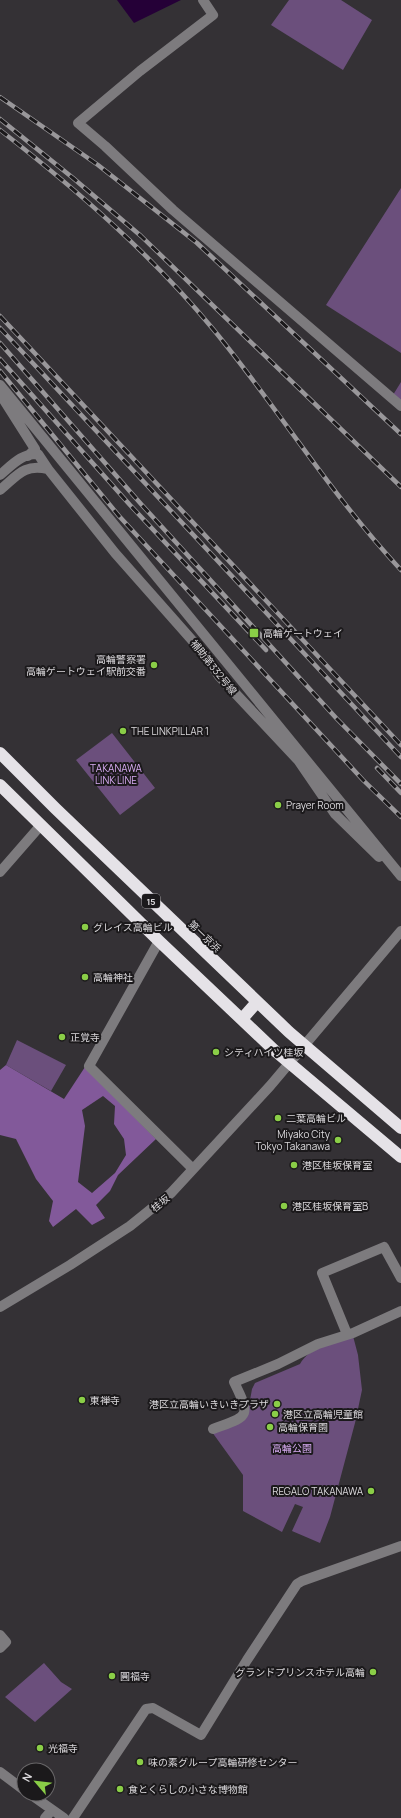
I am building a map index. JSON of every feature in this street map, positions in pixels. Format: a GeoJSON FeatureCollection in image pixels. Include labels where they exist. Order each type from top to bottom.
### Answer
{"type":"FeatureCollection","features":[{"type":"Feature","properties":{"kind":"highway","name":"第一京浜"},"geometry":{"type":"LineString","coordinates":[[0,754],[304,1047],[401,1128]]}},
{"type":"Feature","properties":{"kind":"highway","name":"15"},"geometry":{"type":"LineString","coordinates":[[0,784],[159,941],[242,1019],[290,1063],[401,1157]]}},
{"type":"Feature","properties":{"kind":"highway"},"geometry":{"type":"LineString","coordinates":[[242,1019],[257,1002]]}},
{"type":"Feature","properties":{"kind":"street"},"geometry":{"type":"LineString","coordinates":[[205,3],[213,15],[140,71],[78,123],[110,150],[173,210],[401,406]]}},
{"type":"Feature","properties":{"kind":"street"},"geometry":{"type":"LineString","coordinates":[[0,385],[401,876]]}},
{"type":"Feature","properties":{"kind":"street"},"geometry":{"type":"LineString","coordinates":[[0,393],[36,449],[0,479]]}},
{"type":"Feature","properties":{"kind":"street","name":"補助第332号線"},"geometry":{"type":"LineString","coordinates":[[0,475],[18,459],[29,454],[38,454],[48,469],[114,552],[206,656],[219,676],[298,760],[335,814],[401,876]]}},
{"type":"Feature","properties":{"kind":"street"},"geometry":{"type":"LineString","coordinates":[[0,490],[24,469],[31,467],[48,469]]}},
{"type":"Feature","properties":{"kind":"street"},"geometry":{"type":"LineString","coordinates":[[0,872],[41,825]]}},
{"type":"Feature","properties":{"kind":"street","name":"桂坂"},"geometry":{"type":"LineString","coordinates":[[0,1307],[70,1265],[130,1226],[172,1193],[304,1047],[401,930]]}},
{"type":"Feature","properties":{"kind":"street"},"geometry":{"type":"LineString","coordinates":[[159,941],[89,1066],[193,1170]]}},
{"type":"Feature","properties":{"kind":"street"},"geometry":{"type":"LineString","coordinates":[[347,1334],[322,1273],[384,1247],[401,1278]]}},
{"type":"Feature","properties":{"kind":"street"},"geometry":{"type":"LineString","coordinates":[[213,1429],[240,1419],[244,1414],[245,1404],[234,1382],[278,1364],[318,1344],[347,1334],[401,1311]]}},
{"type":"Feature","properties":{"kind":"street"},"geometry":{"type":"LineString","coordinates":[[73,1818],[146,1709],[153,1708],[201,1735],[290,1595],[302,1581],[401,1546]]}},
{"type":"Feature","properties":{"kind":"street"},"geometry":{"type":"LineString","coordinates":[[0,1635],[6,1642],[0,1648]]}},
{"type":"Feature","properties":{"kind":"street"},"geometry":{"type":"LineString","coordinates":[[0,1772],[16,1784]]}},
{"type":"Feature","properties":{"kind":"street"},"geometry":{"type":"LineString","coordinates":[[41,1802],[64,1818]]}},
{"type":"Feature","properties":{"kind":"street"},"geometry":{"type":"LineString","coordinates":[[45,1818],[52,1810]]}},
{"type":"Feature","properties":{"kind":"green space"},"geometry":{"type":"Polygon","coordinates":[[[289,0],[341,0],[372,20],[343,70],[271,25],[289,0]]]}},
{"type":"Feature","properties":{"kind":"green space"},"geometry":{"type":"Polygon","coordinates":[[[401,188],[401,353],[326,305],[401,188]]]}},
{"type":"Feature","properties":{"kind":"green space"},"geometry":{"type":"Polygon","coordinates":[[[401,382],[401,402],[393,395],[401,382]]]}},
{"type":"Feature","properties":{"kind":"green space","name":"TAKANAWA LINK LINE"},"geometry":{"type":"Polygon","coordinates":[[[112,733],[155,788],[120,815],[76,760],[112,733]]]}},
{"type":"Feature","properties":{"kind":"green space"},"geometry":{"type":"Polygon","coordinates":[[[17,1040],[66,1065],[51,1091],[6,1065],[17,1040]]]}},
{"type":"Feature","properties":{"kind":"green space","name":"高輪公園"},"geometry":{"type":"Polygon","coordinates":[[[353,1336],[358,1355],[362,1390],[355,1423],[330,1517],[320,1543],[292,1531],[303,1507],[295,1504],[282,1532],[243,1511],[243,1475],[212,1432],[247,1417],[252,1389],[255,1383],[300,1364],[304,1358],[316,1349],[353,1336]]]}},
{"type":"Feature","properties":{"kind":"green space"},"geometry":{"type":"Polygon","coordinates":[[[44,1663],[61,1682],[72,1689],[35,1722],[5,1697],[44,1663]]]}},
{"type":"Feature","properties":{"kind":"shaded area"},"geometry":{"type":"Polygon","coordinates":[[[117,0],[181,0],[134,23],[117,0]]]}},
{"type":"Feature","properties":{"kind":"shaded area"},"geometry":{"type":"Polygon","coordinates":[[[6,1065],[64,1099],[85,1067],[156,1139],[118,1175],[110,1191],[96,1205],[105,1218],[92,1225],[76,1209],[53,1227],[49,1221],[53,1201],[36,1179],[16,1139],[0,1135],[0,1070],[6,1065]],[[103,1096],[82,1110],[85,1126],[78,1182],[92,1193],[115,1173],[126,1155],[124,1139],[114,1124],[115,1106],[103,1096]]]}},
{"type":"Feature","properties":{"kind":"railway"},"geometry":{"type":"LineString","coordinates":[[0,97],[98,165],[197,243],[401,434]]}},
{"type":"Feature","properties":{"kind":"railway"},"geometry":{"type":"LineString","coordinates":[[0,119],[73,178],[141,236],[401,487]]}},
{"type":"Feature","properties":{"kind":"railway"},"geometry":{"type":"LineString","coordinates":[[0,130],[57,176],[112,224],[139,249],[189,301],[237,359],[351,512],[401,570]]}},
{"type":"Feature","properties":{"kind":"railway"},"geometry":{"type":"LineString","coordinates":[[0,316],[401,745]]}},
{"type":"Feature","properties":{"kind":"railway"},"geometry":{"type":"LineString","coordinates":[[0,328],[401,757]]}},
{"type":"Feature","properties":{"kind":"railway"},"geometry":{"type":"LineString","coordinates":[[0,343],[141,504],[337,719],[401,784]]}},
{"type":"Feature","properties":{"kind":"railway"},"geometry":{"type":"LineString","coordinates":[[0,359],[130,505],[266,650]]}},
{"type":"Feature","properties":{"kind":"railway"},"geometry":{"type":"LineString","coordinates":[[0,371],[119,516],[363,780],[401,817]]}},
{"type":"Feature","properties":{"kind":"railway"},"geometry":{"type":"LineString","coordinates":[[377,768],[401,793]]}},
{"type":"Feature","properties":{"kind":"place","name":"高輪ゲートウェイ"},"geometry":{"type":"Point","coordinates":[254,633]}},
{"type":"Feature","properties":{"kind":"place","name":"高輪警察署 高輪ゲートウェイ駅前交番"},"geometry":{"type":"Point","coordinates":[154,665]}},
{"type":"Feature","properties":{"kind":"place","name":"THE LINKPILLAR 1"},"geometry":{"type":"Point","coordinates":[123,731]}},
{"type":"Feature","properties":{"kind":"place","name":"Prayer Room"},"geometry":{"type":"Point","coordinates":[278,805]}},
{"type":"Feature","properties":{"kind":"place","name":"グレイス高輪ビル"},"geometry":{"type":"Point","coordinates":[85,927]}},
{"type":"Feature","properties":{"kind":"place","name":"高輪神社"},"geometry":{"type":"Point","coordinates":[85,977]}},
{"type":"Feature","properties":{"kind":"place","name":"正覚寺"},"geometry":{"type":"Point","coordinates":[62,1037]}},
{"type":"Feature","properties":{"kind":"place","name":"シティハイツ桂坂"},"geometry":{"type":"Point","coordinates":[216,1052]}},
{"type":"Feature","properties":{"kind":"place","name":"二葉高輪ビル"},"geometry":{"type":"Point","coordinates":[278,1118]}},
{"type":"Feature","properties":{"kind":"place","name":"Miyako City Tokyo Takanawa"},"geometry":{"type":"Point","coordinates":[338,1140]}},
{"type":"Feature","properties":{"kind":"place","name":"港区桂坂保育室"},"geometry":{"type":"Point","coordinates":[294,1165]}},
{"type":"Feature","properties":{"kind":"place","name":"港区桂坂保育室B"},"geometry":{"type":"Point","coordinates":[284,1206]}},
{"type":"Feature","properties":{"kind":"place","name":"東禅寺"},"geometry":{"type":"Point","coordinates":[82,1400]}},
{"type":"Feature","properties":{"kind":"place","name":"港区立高輪いきいきプラザ"},"geometry":{"type":"Point","coordinates":[277,1404]}},
{"type":"Feature","properties":{"kind":"place","name":"港区立高輪児童館"},"geometry":{"type":"Point","coordinates":[275,1414]}},
{"type":"Feature","properties":{"kind":"place","name":"高輪保育園"},"geometry":{"type":"Point","coordinates":[270,1427]}},
{"type":"Feature","properties":{"kind":"place","name":"REGALO TAKANAWA"},"geometry":{"type":"Point","coordinates":[371,1491]}},
{"type":"Feature","properties":{"kind":"place","name":"グランドプリンスホテル高輪"},"geometry":{"type":"Point","coordinates":[373,1672]}},
{"type":"Feature","properties":{"kind":"place","name":"圓福寺"},"geometry":{"type":"Point","coordinates":[112,1676]}},
{"type":"Feature","properties":{"kind":"place","name":"光福寺"},"geometry":{"type":"Point","coordinates":[40,1748]}},
{"type":"Feature","properties":{"kind":"place","name":"味の素グループ高輪研修センター"},"geometry":{"type":"Point","coordinates":[140,1762]}},
{"type":"Feature","properties":{"kind":"place","name":"食とくらしの小さな博物館"},"geometry":{"type":"Point","coordinates":[120,1789]}}]}
